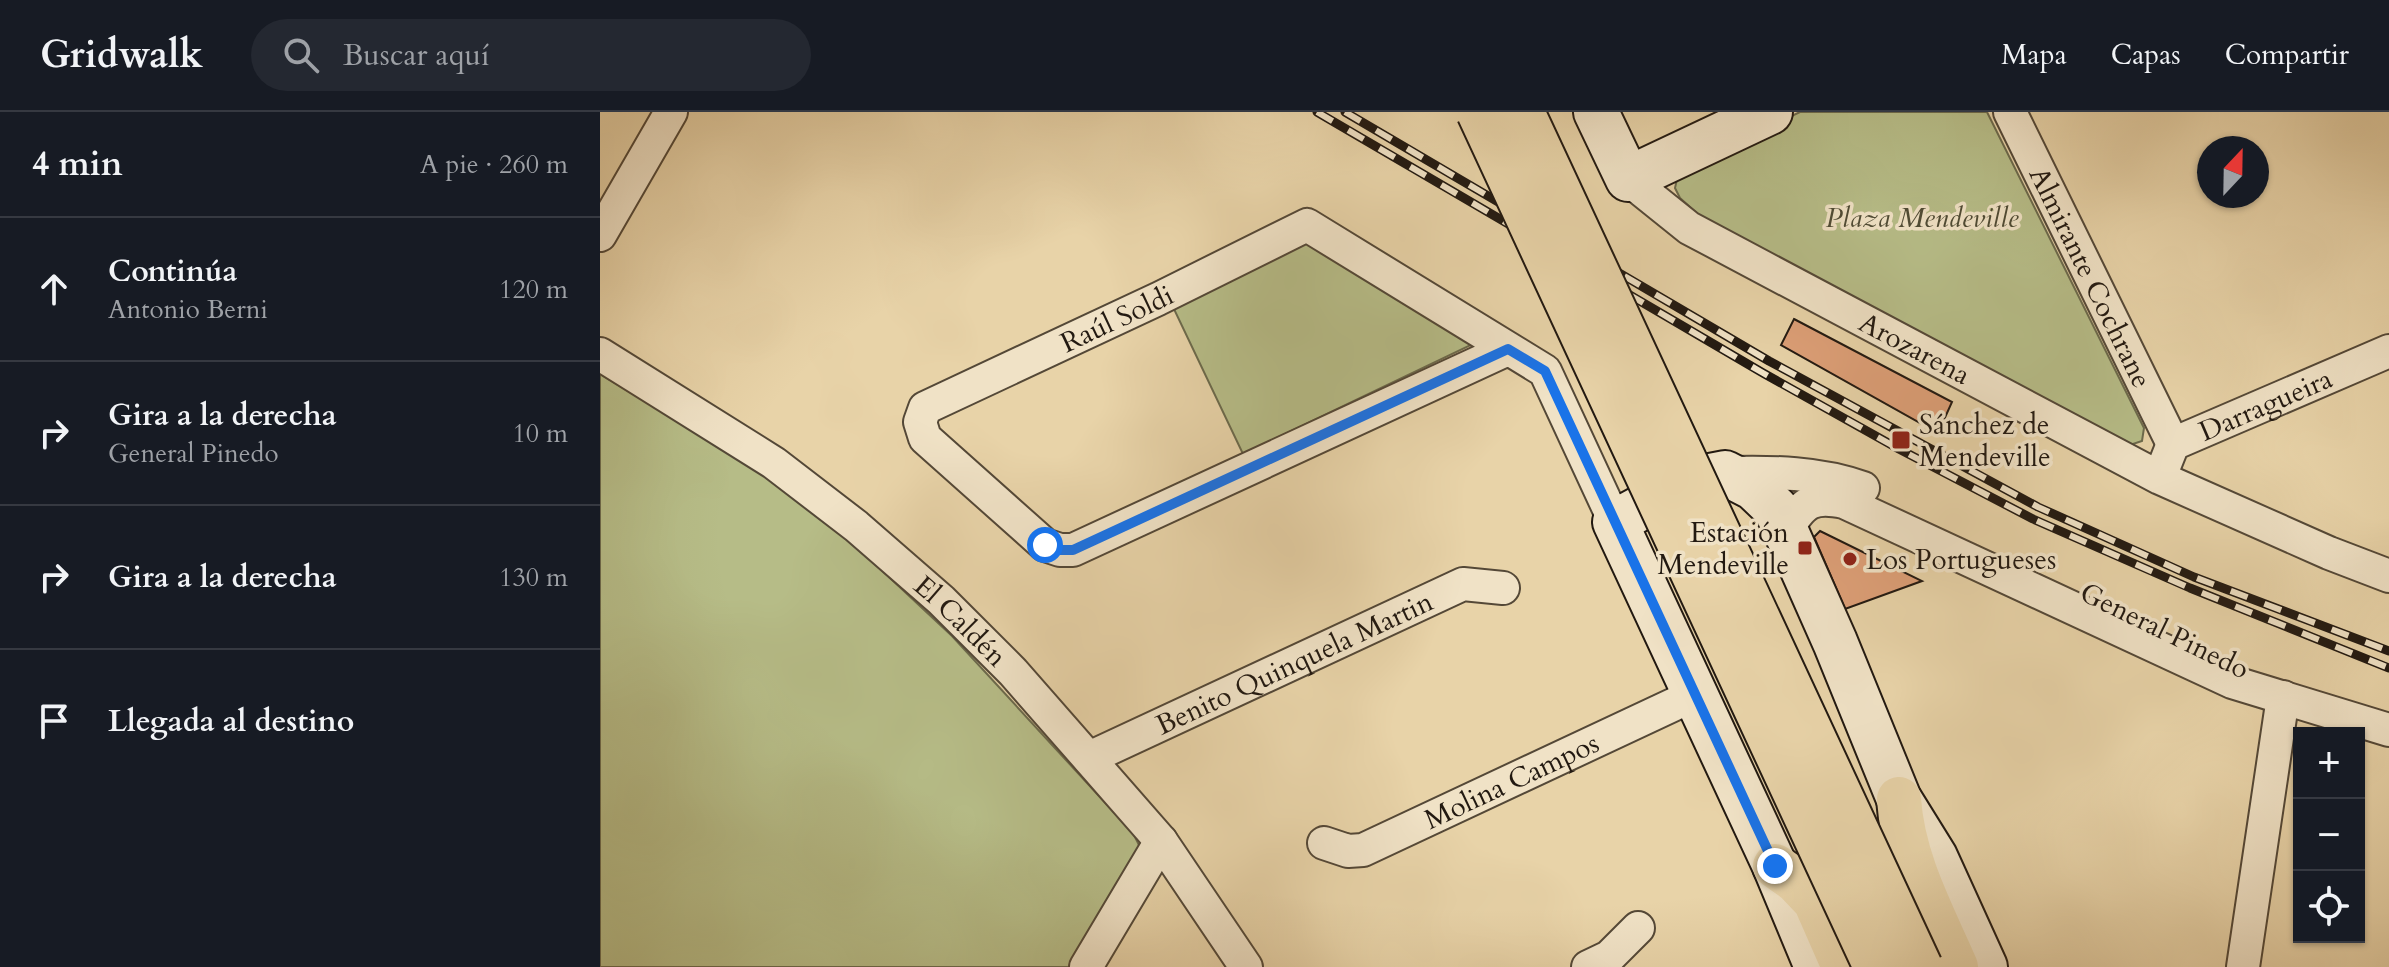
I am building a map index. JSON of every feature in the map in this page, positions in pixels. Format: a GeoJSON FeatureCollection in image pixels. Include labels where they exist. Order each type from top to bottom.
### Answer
{"type":"FeatureCollection","features":[{"type":"Feature","properties":{"kind":"main road"},"geometry":{"type":"LineString","coordinates":[[1479,112],[1876,967]]}},
{"type":"Feature","properties":{"kind":"main road"},"geometry":{"type":"LineString","coordinates":[[1522,112],[1920,967]]}},
{"type":"Feature","properties":{"kind":"main road"},"geometry":{"type":"LineString","coordinates":[[1899,799],[1901,829],[1909,859],[1956,967]]}},
{"type":"Feature","properties":{"kind":"main road"},"geometry":{"type":"LineString","coordinates":[[1775,866],[1796,881],[1815,901],[1844,967]]}},
{"type":"Feature","properties":{"kind":"street"},"geometry":{"type":"LineString","coordinates":[[600,235],[671,112]]}},
{"type":"Feature","properties":{"kind":"street"},"geometry":{"type":"LineString","coordinates":[[1596,112],[1628,179],[1770,112]]}},
{"type":"Feature","properties":{"kind":"street","name":"Almirante Cochrane"},"geometry":{"type":"LineString","coordinates":[[2010,112],[2173,444]]}},
{"type":"Feature","properties":{"kind":"street","name":"Arozarena"},"geometry":{"type":"LineString","coordinates":[[1628,179],[1689,228],[2160,478],[2329,553],[2389,576]]}},
{"type":"Feature","properties":{"kind":"street","name":"Raúl Soldi"},"geometry":{"type":"LineString","coordinates":[[1307,225],[1508,349],[1073,550],[1045,545],[925,438],[920,422],[925,408],[1307,225]]}},
{"type":"Feature","properties":{"kind":"street"},"geometry":{"type":"LineString","coordinates":[[1508,349],[1545,371],[1775,866],[1817,967]]}},
{"type":"Feature","properties":{"kind":"street","name":"Darragueira"},"geometry":{"type":"LineString","coordinates":[[2160,478],[2173,444],[2389,351]]}},
{"type":"Feature","properties":{"kind":"street","name":"El Caldén"},"geometry":{"type":"LineString","coordinates":[[600,354],[774,463],[856,526],[941,600],[1013,672],[1161,841],[1246,967]]}},
{"type":"Feature","properties":{"kind":"street","name":"General Pinedo"},"geometry":{"type":"LineString","coordinates":[[1725,473],[1770,472],[1819,476],[1870,490],[2243,663],[2283,697]]}},
{"type":"Feature","properties":{"kind":"street"},"geometry":{"type":"LineString","coordinates":[[1615,522],[1694,479],[1725,473],[1754,488],[1776,509],[1899,799],[1935,857],[1985,967]]}},
{"type":"Feature","properties":{"kind":"street","name":"General Pinedo"},"geometry":{"type":"LineString","coordinates":[[1787,529],[1806,504],[1817,499],[1844,502],[2232,682],[2389,730]]}},
{"type":"Feature","properties":{"kind":"street","name":"Benito Quinquela Martin"},"geometry":{"type":"LineString","coordinates":[[1089,758],[1463,584],[1503,588]]}},
{"type":"Feature","properties":{"kind":"street","name":"Molina Campos"},"geometry":{"type":"LineString","coordinates":[[1324,843],[1348,851],[1363,850],[1694,695]]}},
{"type":"Feature","properties":{"kind":"street"},"geometry":{"type":"LineString","coordinates":[[2243,967],[2283,697]]}},
{"type":"Feature","properties":{"kind":"street"},"geometry":{"type":"LineString","coordinates":[[1775,866],[1778,837],[1791,810],[1814,791],[1843,782],[1873,785],[1899,799]]}},
{"type":"Feature","properties":{"kind":"street"},"geometry":{"type":"LineString","coordinates":[[1086,967],[1161,841]]}},
{"type":"Feature","properties":{"kind":"street"},"geometry":{"type":"LineString","coordinates":[[1588,967],[1609,957],[1638,928]]}},
{"type":"Feature","properties":{"kind":"green space","name":"Plaza Mendeville"},"geometry":{"type":"Polygon","coordinates":[[[1800,112],[1987,112],[2144,428],[2142,441],[2130,445],[2111,439],[1700,216],[1680,198],[1675,188],[1677,179],[1691,163],[1800,112]]]}},
{"type":"Feature","properties":{"kind":"green space"},"geometry":{"type":"Polygon","coordinates":[[[1304,241],[1473,344],[1243,454],[1173,307],[1304,241]]]}},
{"type":"Feature","properties":{"kind":"green space"},"geometry":{"type":"Polygon","coordinates":[[[600,374],[769,476],[859,549],[952,636],[1133,833],[1139,845],[1137,857],[1071,967],[600,967],[600,374]]]}},
{"type":"Feature","properties":{"kind":"building"},"geometry":{"type":"Polygon","coordinates":[[[1794,319],[1952,402],[1938,433],[1781,345],[1794,319]]]}},
{"type":"Feature","properties":{"kind":"building","name":"Los Portugueses"},"geometry":{"type":"Polygon","coordinates":[[[1820,531],[1922,581],[1845,609],[1814,537],[1820,531]]]}},
{"type":"Feature","properties":{"kind":"railway"},"geometry":{"type":"LineString","coordinates":[[1317,112],[1763,373],[2033,519],[2190,588],[2389,668]]}},
{"type":"Feature","properties":{"kind":"railway"},"geometry":{"type":"LineString","coordinates":[[1345,112],[1769,361],[2038,507],[2194,577],[2389,651]]}},
{"type":"Feature","properties":{"kind":"place","name":"Sánchez de Mendeville"},"geometry":{"type":"Point","coordinates":[1901,440]}},
{"type":"Feature","properties":{"kind":"place","name":"Estación Mendeville"},"geometry":{"type":"Point","coordinates":[1805,548]}},
{"type":"Feature","properties":{"kind":"place","name":"Los Portugueses"},"geometry":{"type":"Point","coordinates":[1850,559]}},
{"type":"Feature","properties":{"kind":"route"},"geometry":{"type":"LineString","coordinates":[[1045,545],[1073,550],[1508,349],[1545,371],[1775,866]]}}]}
